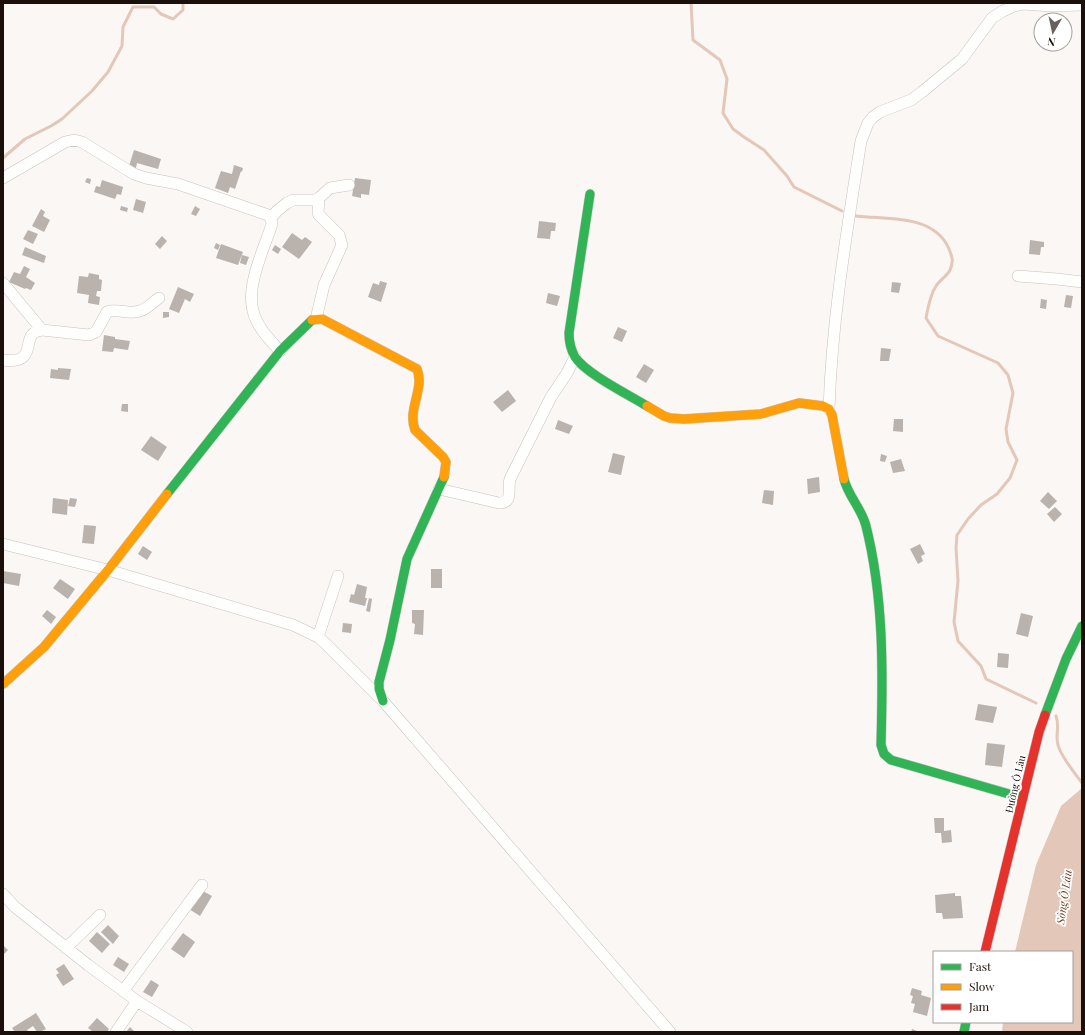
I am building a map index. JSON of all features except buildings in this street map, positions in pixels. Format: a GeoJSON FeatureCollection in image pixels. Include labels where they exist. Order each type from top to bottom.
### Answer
{"type":"FeatureCollection","features":[{"type":"Feature","properties":{"kind":"street"},"geometry":{"type":"LineString","coordinates":[[1023,798],[891,760],[883,751],[881,745],[883,689],[882,637],[875,574],[864,517],[844,481],[832,415],[829,409],[833,339],[841,264],[861,141],[868,123],[880,112],[911,100],[962,59],[992,18],[1002,11],[1022,4],[1051,6],[1082,4]]}},
{"type":"Feature","properties":{"kind":"street"},"geometry":{"type":"LineString","coordinates":[[3,178],[65,142],[78,141],[134,174],[146,178],[178,184],[265,213],[271,218],[272,224],[252,285],[250,298],[253,312],[258,323],[264,333],[280,352]]}},
{"type":"Feature","properties":{"kind":"street"},"geometry":{"type":"LineString","coordinates":[[271,218],[282,206],[293,200],[319,198],[330,188],[349,185]]}},
{"type":"Feature","properties":{"kind":"street"},"geometry":{"type":"LineString","coordinates":[[590,194],[569,333],[569,341],[575,357],[587,370],[664,416],[670,418],[684,419],[762,414],[799,403],[823,406],[829,409]]}},
{"type":"Feature","properties":{"kind":"street"},"geometry":{"type":"LineString","coordinates":[[316,319],[324,284],[342,245],[340,235],[319,215],[319,198]]}},
{"type":"Feature","properties":{"kind":"street"},"geometry":{"type":"LineString","coordinates":[[1018,276],[1082,282]]}},
{"type":"Feature","properties":{"kind":"street"},"geometry":{"type":"LineString","coordinates":[[3,283],[42,330]]}},
{"type":"Feature","properties":{"kind":"street"},"geometry":{"type":"LineString","coordinates":[[3,360],[13,362],[22,359],[25,356],[34,332],[42,330],[89,335],[96,332],[107,312],[114,310],[138,312],[159,298]]}},
{"type":"Feature","properties":{"kind":"street"},"geometry":{"type":"LineString","coordinates":[[3,684],[44,647],[108,570],[164,496],[280,352],[312,320],[322,319],[417,369],[419,372],[420,381],[412,416],[413,426],[415,430],[443,457],[446,462],[445,474],[439,489],[407,559],[390,640],[379,682],[378,689],[383,701]]}},
{"type":"Feature","properties":{"kind":"street"},"geometry":{"type":"LineString","coordinates":[[439,489],[499,503],[504,503],[508,500],[510,495],[510,479],[551,397],[567,374],[575,357]]}},
{"type":"Feature","properties":{"kind":"street"},"geometry":{"type":"LineString","coordinates":[[3,544],[108,570],[293,625],[318,637],[383,701],[670,1032]]}},
{"type":"Feature","properties":{"kind":"street"},"geometry":{"type":"LineString","coordinates":[[318,637],[338,576]]}},
{"type":"Feature","properties":{"kind":"street","name":"Đường Ô Lâu"},"geometry":{"type":"LineString","coordinates":[[985,951],[1038,732],[1066,659],[1082,626]]}},
{"type":"Feature","properties":{"kind":"street"},"geometry":{"type":"LineString","coordinates":[[123,991],[202,885]]}},
{"type":"Feature","properties":{"kind":"street"},"geometry":{"type":"LineString","coordinates":[[3,894],[15,907],[123,991],[187,1032]]}},
{"type":"Feature","properties":{"kind":"street"},"geometry":{"type":"LineString","coordinates":[[66,948],[100,915]]}},
{"type":"Feature","properties":{"kind":"street"},"geometry":{"type":"LineString","coordinates":[[116,1032],[137,1001]]}},
{"type":"Feature","properties":{"kind":"water","name":"Sông Ô Lâu"},"geometry":{"type":"Polygon","coordinates":[[[1082,788],[1082,1032],[1002,1032],[1003,1023],[1073,1023],[1073,951],[1015,951],[1036,865],[1061,806],[1082,788]]]}},
{"type":"Feature","properties":{"kind":"waterway"},"geometry":{"type":"LineString","coordinates":[[3,158],[25,139],[62,119],[92,91],[108,72],[122,46],[123,27],[133,7],[154,7],[161,14],[173,19],[183,10],[183,3]]}},
{"type":"Feature","properties":{"kind":"waterway"},"geometry":{"type":"LineString","coordinates":[[691,3],[693,40],[720,60],[727,79],[723,113],[733,129],[764,150],[787,176],[794,187],[842,211]]}},
{"type":"Feature","properties":{"kind":"waterway"},"geometry":{"type":"LineString","coordinates":[[856,216],[896,219],[921,224],[933,230],[942,238],[949,249],[952,264],[949,272],[932,293],[926,318],[938,336],[998,363],[1008,375],[1013,393],[1006,429],[1008,442],[1017,460],[1010,478],[997,494],[981,505],[968,519],[957,535],[956,548],[958,581],[954,622],[958,641],[981,666],[986,679],[1036,703]]}},
{"type":"Feature","properties":{"kind":"waterway"},"geometry":{"type":"LineString","coordinates":[[1056,716],[1058,723],[1057,742],[1060,750],[1065,760],[1082,783]]}},
{"type":"Feature","properties":{"kind":"traffic: fast"},"geometry":{"type":"LineString","coordinates":[[590,194],[569,333],[570,345],[575,357],[588,370],[597,377],[647,406]]}},
{"type":"Feature","properties":{"kind":"traffic: fast"},"geometry":{"type":"LineString","coordinates":[[167,494],[280,351],[312,320]]}},
{"type":"Feature","properties":{"kind":"traffic: fast"},"geometry":{"type":"LineString","coordinates":[[383,701],[379,689],[379,682],[390,640],[407,559],[444,477]]}},
{"type":"Feature","properties":{"kind":"traffic: fast"},"geometry":{"type":"LineString","coordinates":[[844,479],[866,526],[876,580],[882,663],[881,745],[884,754],[891,760],[1023,798]]}},
{"type":"Feature","properties":{"kind":"traffic: fast"},"geometry":{"type":"LineString","coordinates":[[1045,715],[1066,659],[1082,626]]}},
{"type":"Feature","properties":{"kind":"traffic: fast"},"geometry":{"type":"LineString","coordinates":[[964,1032],[966,1023]]}},
{"type":"Feature","properties":{"kind":"traffic: slow"},"geometry":{"type":"LineString","coordinates":[[312,320],[322,319],[417,369],[419,384],[414,407],[413,422],[415,430],[443,457],[446,462],[444,477]]}},
{"type":"Feature","properties":{"kind":"traffic: slow"},"geometry":{"type":"LineString","coordinates":[[647,406],[664,416],[684,419],[761,414],[799,403],[823,406],[829,409],[832,415],[844,479]]}},
{"type":"Feature","properties":{"kind":"traffic: slow"},"geometry":{"type":"LineString","coordinates":[[3,684],[44,647],[108,570],[167,494]]}},
{"type":"Feature","properties":{"kind":"traffic: jam"},"geometry":{"type":"LineString","coordinates":[[985,951],[1039,732],[1045,715]]}}]}
